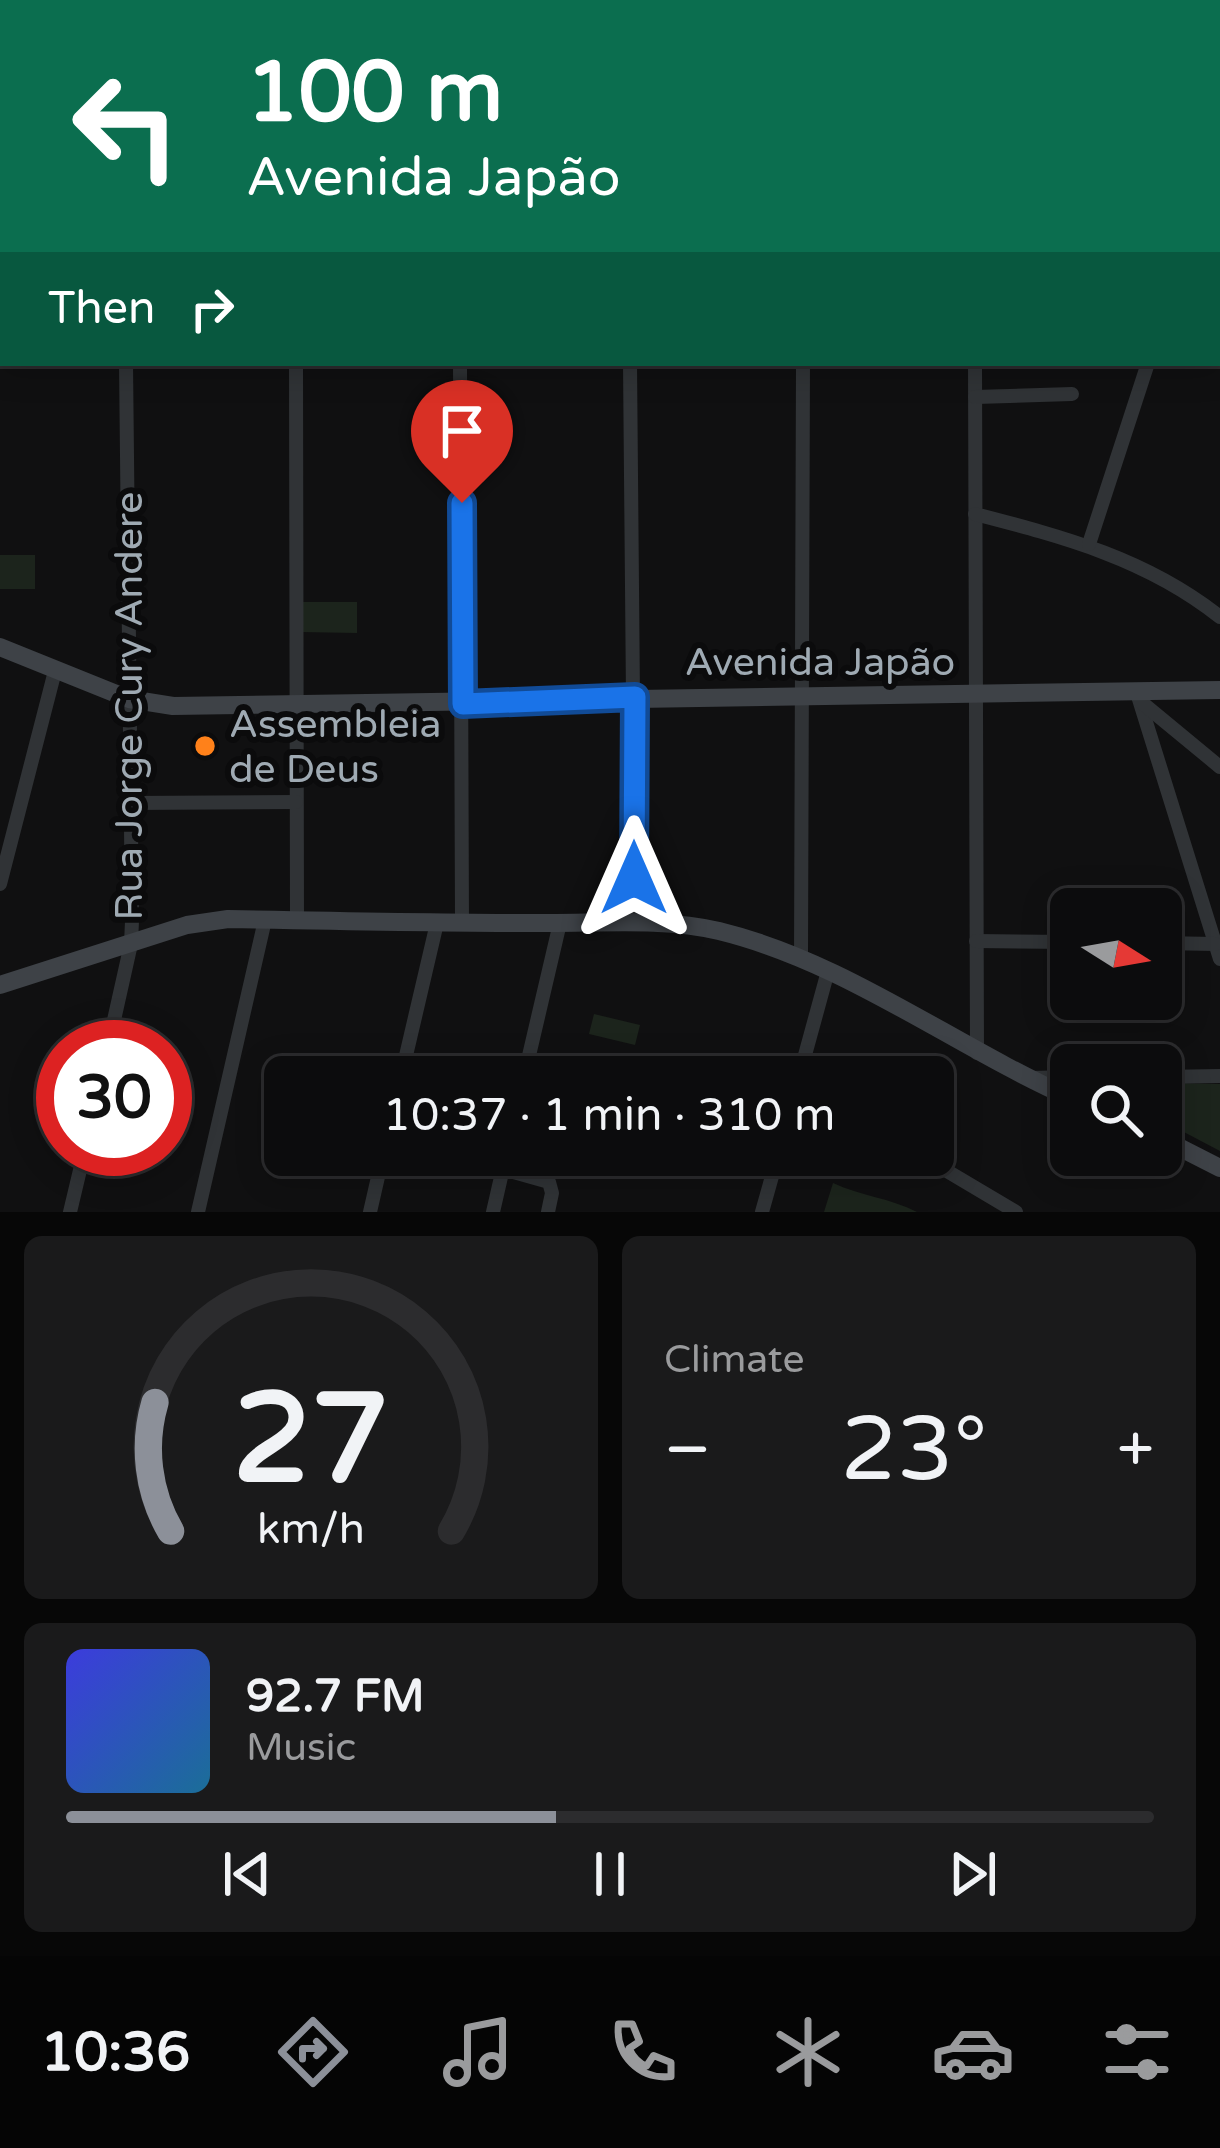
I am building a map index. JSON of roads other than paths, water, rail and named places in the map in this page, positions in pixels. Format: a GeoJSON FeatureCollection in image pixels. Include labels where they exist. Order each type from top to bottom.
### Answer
{"type":"FeatureCollection","features":[{"type":"Feature","properties":{"kind":"main road","name":"Avenida Japão"},"geometry":{"type":"LineString","coordinates":[[0,647],[129,699],[173,706],[803,694],[1138,697],[1220,690]]}},
{"type":"Feature","properties":{"kind":"main road"},"geometry":{"type":"LineString","coordinates":[[0,985],[187,925],[228,919],[634,923],[714,929],[801,957],[1050,1089]]}},
{"type":"Feature","properties":{"kind":"main road"},"geometry":{"type":"LineString","coordinates":[[1182,1149],[1220,1168]]}},
{"type":"Feature","properties":{"kind":"street","name":"Rua Jorge Cury Andere"},"geometry":{"type":"LineString","coordinates":[[114,1020],[131,944],[127,366]]}},
{"type":"Feature","properties":{"kind":"street"},"geometry":{"type":"LineString","coordinates":[[296,366],[297,920]]}},
{"type":"Feature","properties":{"kind":"street"},"geometry":{"type":"LineString","coordinates":[[460,366],[462,923]]}},
{"type":"Feature","properties":{"kind":"street"},"geometry":{"type":"LineString","coordinates":[[630,366],[634,923]]}},
{"type":"Feature","properties":{"kind":"street"},"geometry":{"type":"LineString","coordinates":[[801,957],[803,366]]}},
{"type":"Feature","properties":{"kind":"street"},"geometry":{"type":"LineString","coordinates":[[975,366],[977,1053]]}},
{"type":"Feature","properties":{"kind":"street"},"geometry":{"type":"LineString","coordinates":[[1089,544],[1147,366]]}},
{"type":"Feature","properties":{"kind":"street"},"geometry":{"type":"LineString","coordinates":[[975,397],[1072,394]]}},
{"type":"Feature","properties":{"kind":"street"},"geometry":{"type":"LineString","coordinates":[[975,514],[1089,544],[1172,582],[1220,617]]}},
{"type":"Feature","properties":{"kind":"street"},"geometry":{"type":"LineString","coordinates":[[0,884],[55,671]]}},
{"type":"Feature","properties":{"kind":"street"},"geometry":{"type":"LineString","coordinates":[[1138,697],[1220,766]]}},
{"type":"Feature","properties":{"kind":"street"},"geometry":{"type":"LineString","coordinates":[[1138,697],[1218,951],[1182,946]]}},
{"type":"Feature","properties":{"kind":"street"},"geometry":{"type":"LineString","coordinates":[[130,803],[296,802]]}},
{"type":"Feature","properties":{"kind":"street"},"geometry":{"type":"LineString","coordinates":[[198,1212],[265,920]]}},
{"type":"Feature","properties":{"kind":"street"},"geometry":{"type":"LineString","coordinates":[[406,1056],[437,923]]}},
{"type":"Feature","properties":{"kind":"street"},"geometry":{"type":"LineString","coordinates":[[529,1056],[560,923]]}},
{"type":"Feature","properties":{"kind":"street"},"geometry":{"type":"LineString","coordinates":[[976,941],[1050,942]]}},
{"type":"Feature","properties":{"kind":"street"},"geometry":{"type":"LineString","coordinates":[[805,1056],[828,971]]}},
{"type":"Feature","properties":{"kind":"street"},"geometry":{"type":"LineString","coordinates":[[1182,1077],[1220,1076]]}},
{"type":"Feature","properties":{"kind":"street"},"geometry":{"type":"LineString","coordinates":[[1025,1078],[1050,1077]]}},
{"type":"Feature","properties":{"kind":"street"},"geometry":{"type":"LineString","coordinates":[[954,1175],[1016,1212]]}},
{"type":"Feature","properties":{"kind":"street"},"geometry":{"type":"LineString","coordinates":[[70,1212],[79,1176]]}},
{"type":"Feature","properties":{"kind":"street"},"geometry":{"type":"LineString","coordinates":[[370,1212],[378,1176]]}},
{"type":"Feature","properties":{"kind":"street"},"geometry":{"type":"LineString","coordinates":[[493,1212],[502,1176]]}},
{"type":"Feature","properties":{"kind":"street"},"geometry":{"type":"LineString","coordinates":[[536,1176],[550,1182],[548,1212]]}},
{"type":"Feature","properties":{"kind":"street"},"geometry":{"type":"LineString","coordinates":[[762,1212],[772,1176]]}},
{"type":"Feature","properties":{"kind":"place","name":"Assembleia de Deus"},"geometry":{"type":"Point","coordinates":[205,746]}}]}
